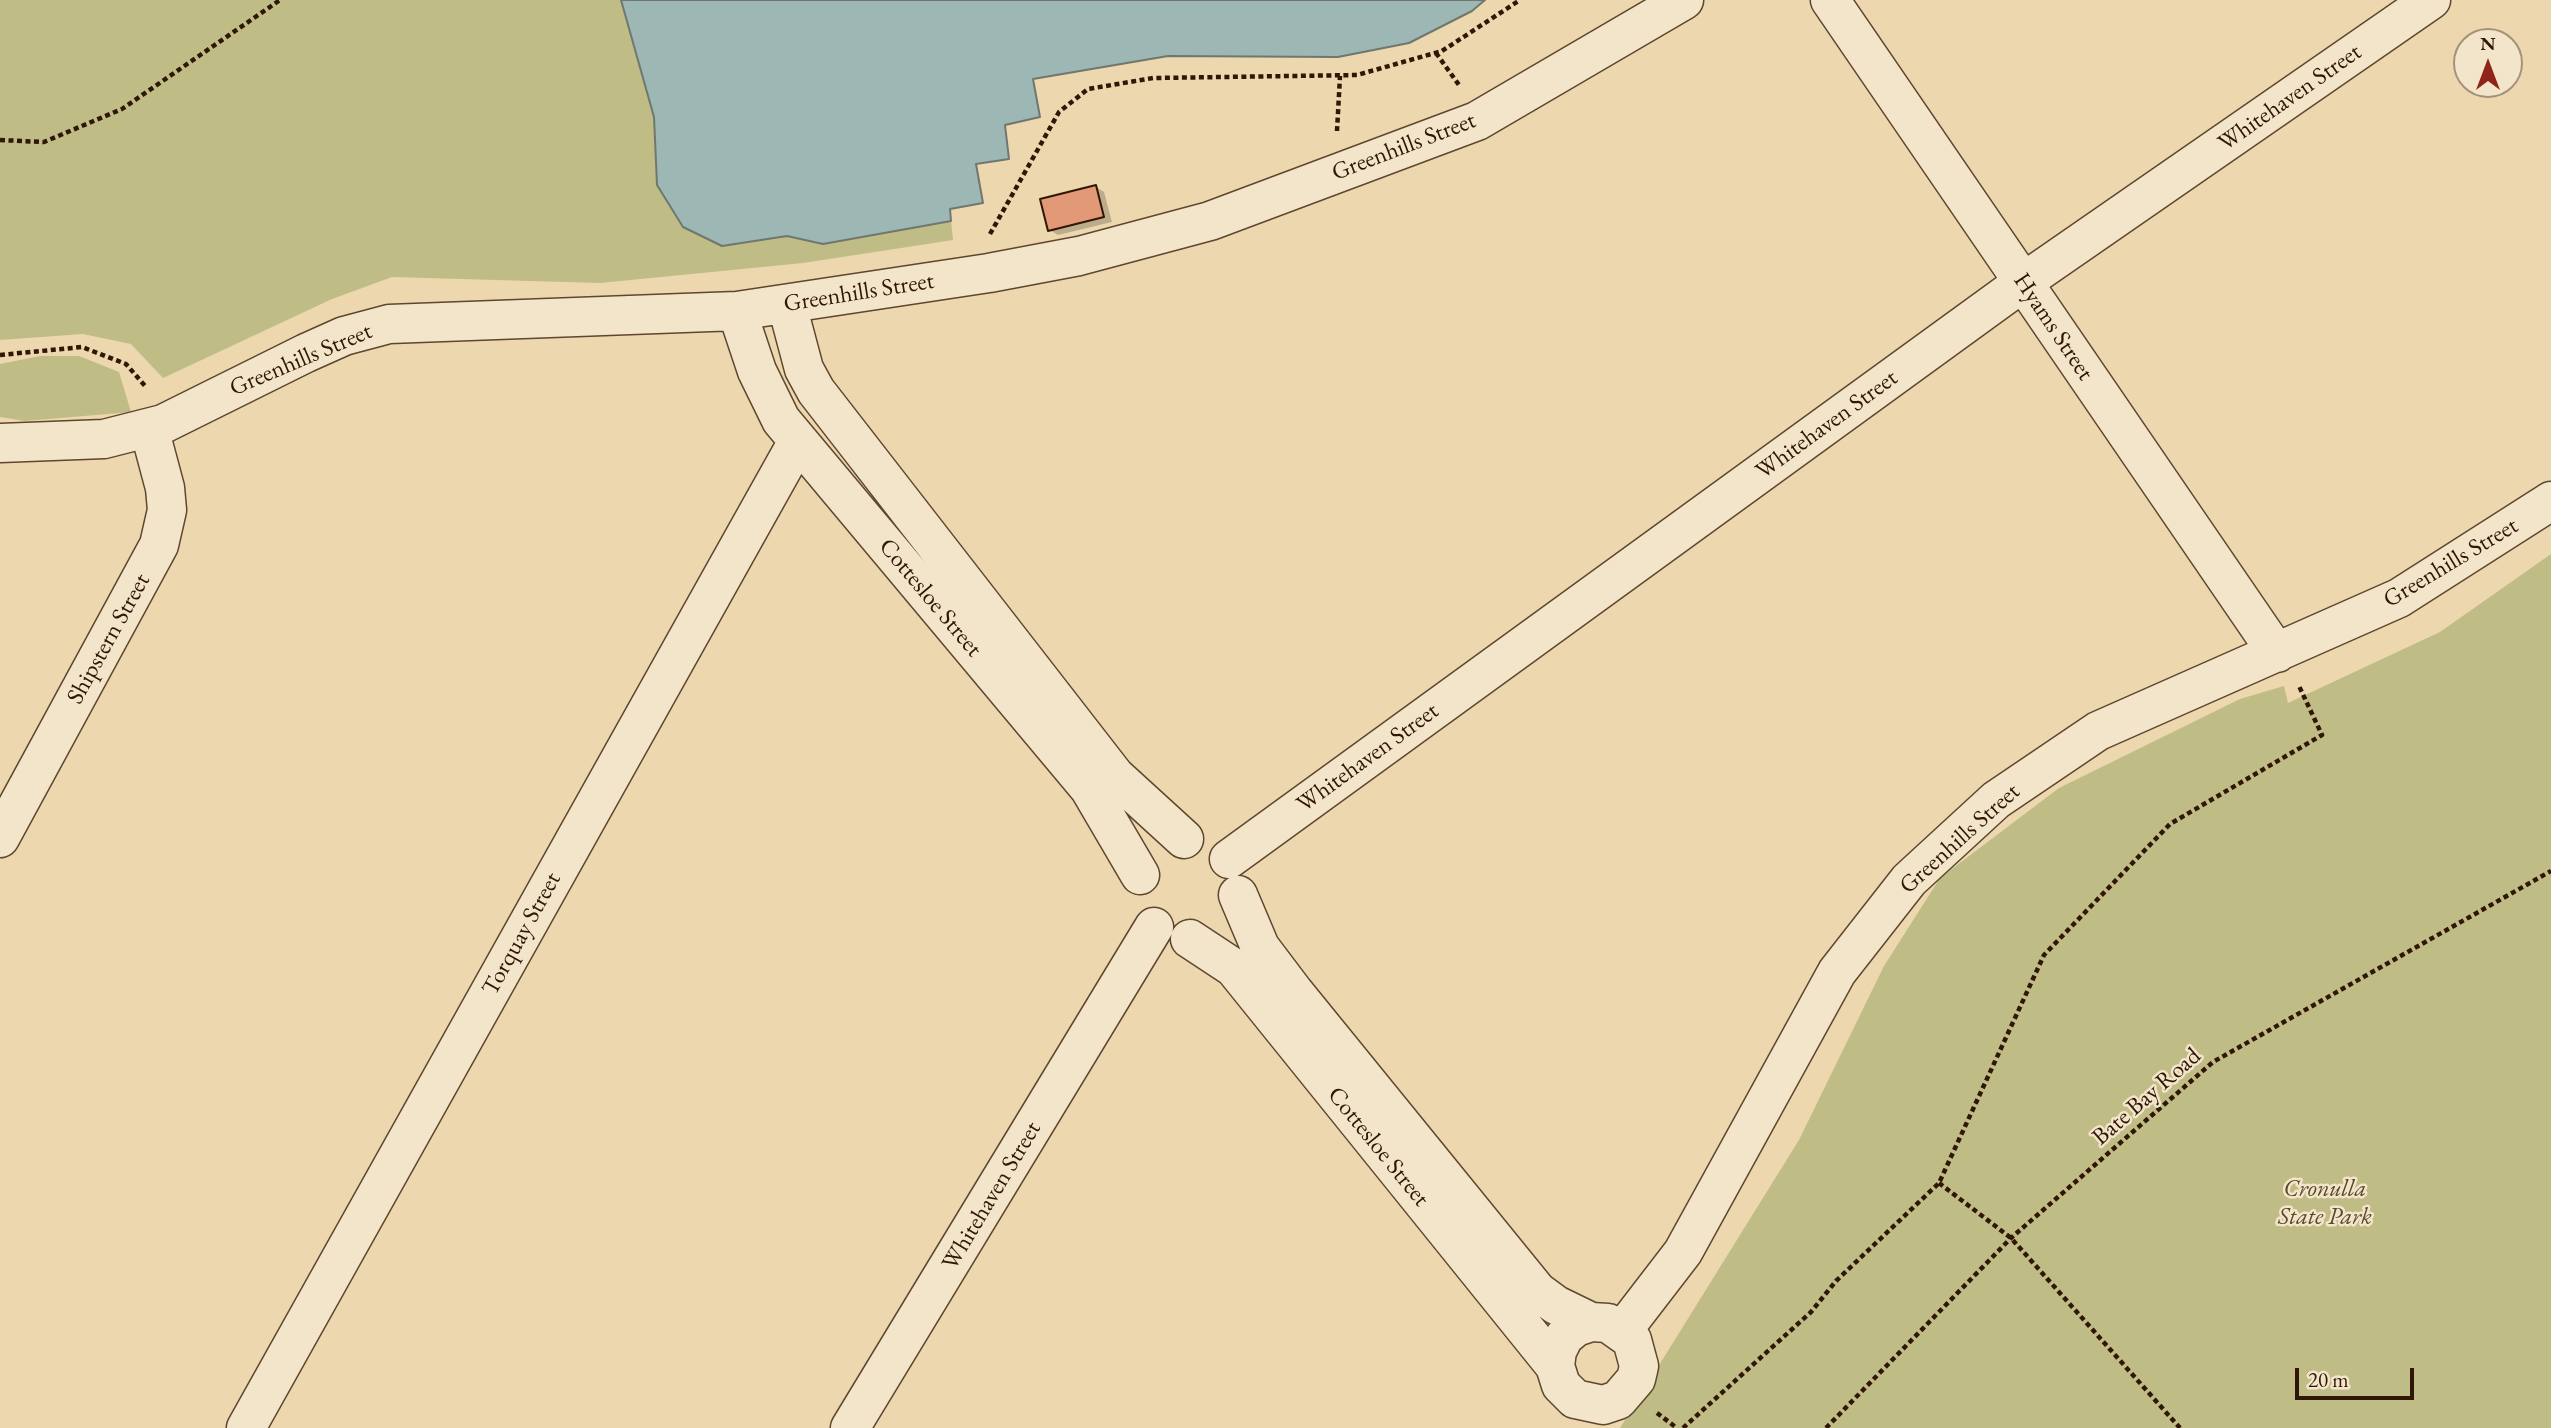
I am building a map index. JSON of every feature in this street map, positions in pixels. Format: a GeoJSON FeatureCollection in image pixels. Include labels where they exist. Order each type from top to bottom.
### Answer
{"type":"FeatureCollection","features":[{"type":"Feature","properties":{"kind":"street","name":"Greenhills Street"},"geometry":{"type":"LineString","coordinates":[[0,443],[104,439],[156,426],[344,336],[389,324],[737,311],[1079,256],[1210,221],[1477,121],[1684,0]]}},
{"type":"Feature","properties":{"kind":"street","name":"Hyams Street"},"geometry":{"type":"LineString","coordinates":[[1830,0],[2277,653]]}},
{"type":"Feature","properties":{"kind":"street","name":"Whitehaven Street"},"geometry":{"type":"LineString","coordinates":[[1233,877],[2022,283],[2431,0]]}},
{"type":"Feature","properties":{"kind":"street","name":"Cottesloe Street"},"geometry":{"type":"LineString","coordinates":[[788,304],[804,369],[816,391],[1115,776],[1184,839]]}},
{"type":"Feature","properties":{"kind":"street","name":"Cottesloe Street"},"geometry":{"type":"LineString","coordinates":[[737,311],[770,401],[798,441],[1089,788],[1140,875]]}},
{"type":"Feature","properties":{"kind":"street","name":"Shipstern Street"},"geometry":{"type":"LineString","coordinates":[[0,838],[159,545],[167,510],[156,426]]}},
{"type":"Feature","properties":{"kind":"street","name":"Torquay Street"},"geometry":{"type":"LineString","coordinates":[[246,1428],[798,441]]}},
{"type":"Feature","properties":{"kind":"street","name":"Greenhills Street"},"geometry":{"type":"LineString","coordinates":[[1607,1326],[1683,1252],[1836,972],[1909,880],[1996,800],[2098,731],[2399,598],[2551,501]]}},
{"type":"Feature","properties":{"kind":"street"},"geometry":{"type":"LineString","coordinates":[[1184,839],[1217,847],[1233,877],[1235,909],[1217,931],[1190,939],[1178,939],[1154,927],[1140,903],[1140,875],[1157,850],[1184,839]]}},
{"type":"Feature","properties":{"kind":"street","name":"Cottesloe Street"},"geometry":{"type":"LineString","coordinates":[[1233,877],[1260,947],[1537,1291],[1556,1305],[1607,1326]]}},
{"type":"Feature","properties":{"kind":"street","name":"Whitehaven Street"},"geometry":{"type":"LineString","coordinates":[[850,1428],[1154,927]]}},
{"type":"Feature","properties":{"kind":"street","name":"Cottesloe Street"},"geometry":{"type":"LineString","coordinates":[[1190,939],[1234,968],[1555,1366]]}},
{"type":"Feature","properties":{"kind":"street"},"geometry":{"type":"LineString","coordinates":[[1607,1326],[1632,1340],[1639,1366],[1629,1391],[1618,1400],[1604,1405],[1589,1405],[1573,1414],[1555,1366],[1557,1351],[1564,1337],[1576,1327],[1607,1326]]}},
{"type":"Feature","properties":{"kind":"path"},"geometry":{"type":"LineString","coordinates":[[0,140],[44,142],[122,109],[280,0]]}},
{"type":"Feature","properties":{"kind":"path"},"geometry":{"type":"LineString","coordinates":[[984,244],[1059,112],[1088,89],[1153,78],[1357,75],[1442,51],[1520,0]]}},
{"type":"Feature","properties":{"kind":"path"},"geometry":{"type":"LineString","coordinates":[[0,355],[57,347],[82,347],[103,353],[126,364],[151,392],[156,426]]}},
{"type":"Feature","properties":{"kind":"path"},"geometry":{"type":"LineString","coordinates":[[1683,1428],[1811,1312],[1836,1281],[1939,1184],[2044,955],[2170,824],[2322,735],[2306,698]]}},
{"type":"Feature","properties":{"kind":"path","name":"Bate Bay Road"},"geometry":{"type":"LineString","coordinates":[[1826,1428],[2011,1238],[2213,1062],[2551,871]]}},
{"type":"Feature","properties":{"kind":"path"},"geometry":{"type":"LineString","coordinates":[[1939,1184],[2011,1238],[2180,1428]]}},
{"type":"Feature","properties":{"kind":"green space"},"geometry":{"type":"Polygon","coordinates":[[[0,0],[621,0],[654,117],[657,185],[722,246],[787,236],[823,244],[951,221],[953,240],[803,263],[600,283],[392,277],[332,299],[163,378],[131,344],[83,334],[0,340],[0,0]]]}},
{"type":"Feature","properties":{"kind":"green space"},"geometry":{"type":"Polygon","coordinates":[[[40,356],[79,356],[119,372],[131,412],[25,421],[0,417],[0,364],[40,356]]]}},
{"type":"Feature","properties":{"kind":"green space","name":"Cronulla State Park"},"geometry":{"type":"Polygon","coordinates":[[[2551,554],[2551,1428],[1620,1428],[1799,1140],[1884,966],[1940,878],[2059,788],[2240,699],[2284,686],[2288,703],[2440,632],[2551,554]]]}},
{"type":"Feature","properties":{"kind":"water"},"geometry":{"type":"Polygon","coordinates":[[[621,0],[1485,0],[1472,11],[1409,43],[1338,57],[1168,56],[1033,79],[1040,117],[1005,125],[1009,159],[976,164],[983,203],[950,209],[951,221],[823,244],[787,236],[722,246],[683,227],[657,185],[654,117],[621,0]]]}},
{"type":"Feature","properties":{"kind":"building"},"geometry":{"type":"Polygon","coordinates":[[[1096,185],[1104,217],[1048,231],[1040,199],[1096,185]]]}}]}
